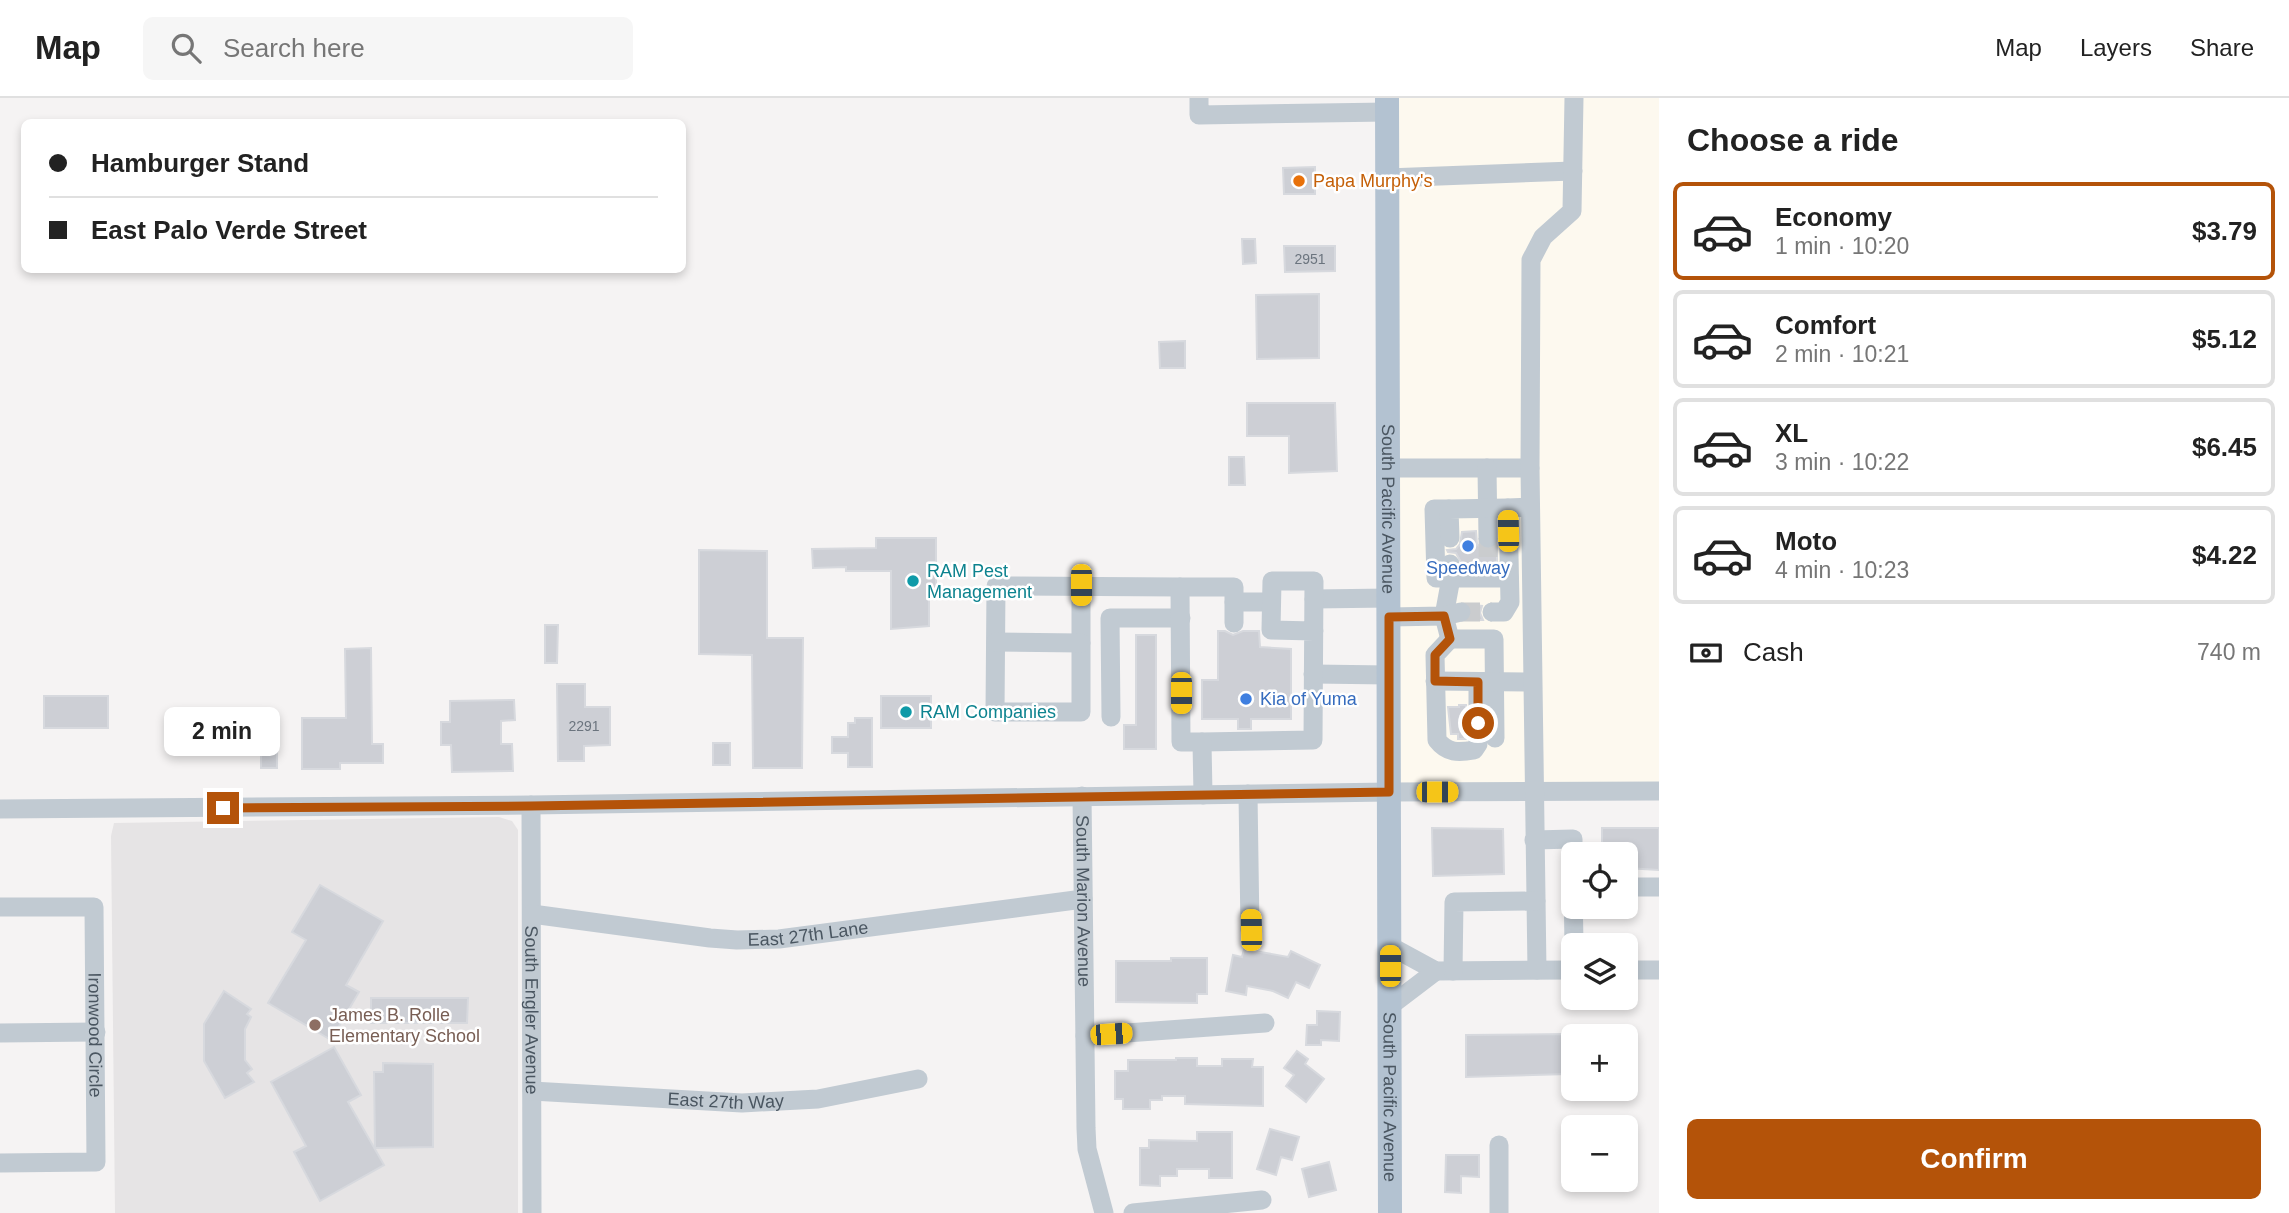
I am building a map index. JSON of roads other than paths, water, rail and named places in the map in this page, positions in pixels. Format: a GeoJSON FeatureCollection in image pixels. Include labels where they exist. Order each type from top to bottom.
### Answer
{"type":"FeatureCollection","features":[{"type":"Feature","properties":{"kind":"main road","name":"South Pacific Avenue"},"geometry":{"type":"LineString","coordinates":[[1387,105],[1390,1213]]}},
{"type":"Feature","properties":{"kind":"street"},"geometry":{"type":"LineString","coordinates":[[1199,98],[1199,116],[1320,106],[1387,105]]}},
{"type":"Feature","properties":{"kind":"street"},"geometry":{"type":"LineString","coordinates":[[1537,970],[1530,468],[1531,260],[1543,237],[1572,211],[1574,98]]}},
{"type":"Feature","properties":{"kind":"street"},"geometry":{"type":"LineString","coordinates":[[1387,178],[1573,171]]}},
{"type":"Feature","properties":{"kind":"street"},"geometry":{"type":"LineString","coordinates":[[1388,468],[1530,468]]}},
{"type":"Feature","properties":{"kind":"street"},"geometry":{"type":"LineString","coordinates":[[1487,468],[1488,538]]}},
{"type":"Feature","properties":{"kind":"street"},"geometry":{"type":"LineString","coordinates":[[1509,578],[1488,571],[1451,571],[1436,578],[1434,509],[1531,507]]}},
{"type":"Feature","properties":{"kind":"street"},"geometry":{"type":"LineString","coordinates":[[1492,612],[1504,612],[1510,602],[1508,508]]}},
{"type":"Feature","properties":{"kind":"street"},"geometry":{"type":"LineString","coordinates":[[1449,509],[1450,538]]}},
{"type":"Feature","properties":{"kind":"street"},"geometry":{"type":"LineString","coordinates":[[1450,639],[1494,639],[1478,744],[1474,750],[1465,752],[1450,752],[1437,740],[1435,655],[1450,639],[1451,571]]}},
{"type":"Feature","properties":{"kind":"street"},"geometry":{"type":"LineString","coordinates":[[1180,587],[1181,742],[1313,740],[1313,674],[1314,631],[1314,581],[1272,581],[1271,630],[1314,631]]}},
{"type":"Feature","properties":{"kind":"street"},"geometry":{"type":"LineString","coordinates":[[1081,585],[1081,712],[995,712],[996,586],[1081,585],[1234,587],[1234,624]]}},
{"type":"Feature","properties":{"kind":"street"},"geometry":{"type":"LineString","coordinates":[[1314,599],[1452,614]]}},
{"type":"Feature","properties":{"kind":"street"},"geometry":{"type":"LineString","coordinates":[[1234,602],[1271,602]]}},
{"type":"Feature","properties":{"kind":"street"},"geometry":{"type":"LineString","coordinates":[[1111,718],[1110,618],[1181,618]]}},
{"type":"Feature","properties":{"kind":"street"},"geometry":{"type":"LineString","coordinates":[[996,642],[1081,643]]}},
{"type":"Feature","properties":{"kind":"street"},"geometry":{"type":"LineString","coordinates":[[1313,674],[1389,675]]}},
{"type":"Feature","properties":{"kind":"street"},"geometry":{"type":"LineString","coordinates":[[1435,681],[1532,682]]}},
{"type":"Feature","properties":{"kind":"street"},"geometry":{"type":"LineString","coordinates":[[1487,682],[1495,738]]}},
{"type":"Feature","properties":{"kind":"street"},"geometry":{"type":"LineString","coordinates":[[1202,742],[1203,795]]}},
{"type":"Feature","properties":{"kind":"street"},"geometry":{"type":"LineString","coordinates":[[0,809],[531,806],[1082,796],[1659,791]]}},
{"type":"Feature","properties":{"kind":"street"},"geometry":{"type":"LineString","coordinates":[[1248,794],[1251,930]]}},
{"type":"Feature","properties":{"kind":"street","name":"South Marion Avenue"},"geometry":{"type":"LineString","coordinates":[[1082,796],[1087,1149],[1104,1213]]}},
{"type":"Feature","properties":{"kind":"street","name":"South Engler Avenue"},"geometry":{"type":"LineString","coordinates":[[531,806],[532,1213]]}},
{"type":"Feature","properties":{"kind":"street"},"geometry":{"type":"LineString","coordinates":[[1534,840],[1573,839],[1573,842]]}},
{"type":"Feature","properties":{"kind":"street"},"geometry":{"type":"LineString","coordinates":[[1638,887],[1659,887]]}},
{"type":"Feature","properties":{"kind":"street","name":"East 27th Lane"},"geometry":{"type":"LineString","coordinates":[[532,914],[737,940],[779,939],[1083,899]]}},
{"type":"Feature","properties":{"kind":"street"},"geometry":{"type":"LineString","coordinates":[[1390,1006],[1444,971],[1454,902],[1536,901]]}},
{"type":"Feature","properties":{"kind":"street","name":"Ironwood Circle"},"geometry":{"type":"LineString","coordinates":[[0,907],[94,907],[96,1032],[96,1162],[0,1163]]}},
{"type":"Feature","properties":{"kind":"street"},"geometry":{"type":"LineString","coordinates":[[1390,946],[1444,971],[1561,970]]}},
{"type":"Feature","properties":{"kind":"street"},"geometry":{"type":"LineString","coordinates":[[1638,970],[1659,970]]}},
{"type":"Feature","properties":{"kind":"street"},"geometry":{"type":"LineString","coordinates":[[1085,1036],[1265,1023]]}},
{"type":"Feature","properties":{"kind":"street"},"geometry":{"type":"LineString","coordinates":[[0,1033],[96,1032]]}},
{"type":"Feature","properties":{"kind":"street","name":"East 27th Way"},"geometry":{"type":"LineString","coordinates":[[532,1091],[741,1103],[818,1099],[918,1079]]}},
{"type":"Feature","properties":{"kind":"street"},"geometry":{"type":"LineString","coordinates":[[1499,1145],[1499,1213]]}},
{"type":"Feature","properties":{"kind":"street"},"geometry":{"type":"LineString","coordinates":[[1133,1213],[1262,1200]]}},
{"type":"Feature","properties":{"kind":"tunnel"},"geometry":{"type":"LineString","coordinates":[[1488,538],[1488,564]]}},
{"type":"Feature","properties":{"kind":"tunnel"},"geometry":{"type":"LineString","coordinates":[[1461,612],[1492,612]]}},
{"type":"Feature","properties":{"kind":"place","name":"Papa Murphy's"},"geometry":{"type":"Point","coordinates":[1299,181]}},
{"type":"Feature","properties":{"kind":"place","name":"Speedway"},"geometry":{"type":"Point","coordinates":[1468,546]}},
{"type":"Feature","properties":{"kind":"place","name":"RAM Pest Management"},"geometry":{"type":"Point","coordinates":[913,581]}},
{"type":"Feature","properties":{"kind":"place","name":"Kia of Yuma"},"geometry":{"type":"Point","coordinates":[1246,699]}},
{"type":"Feature","properties":{"kind":"place","name":"RAM Companies"},"geometry":{"type":"Point","coordinates":[906,712]}},
{"type":"Feature","properties":{"kind":"place","name":"James B. Rolle Elementary School"},"geometry":{"type":"Point","coordinates":[315,1025]}}]}
